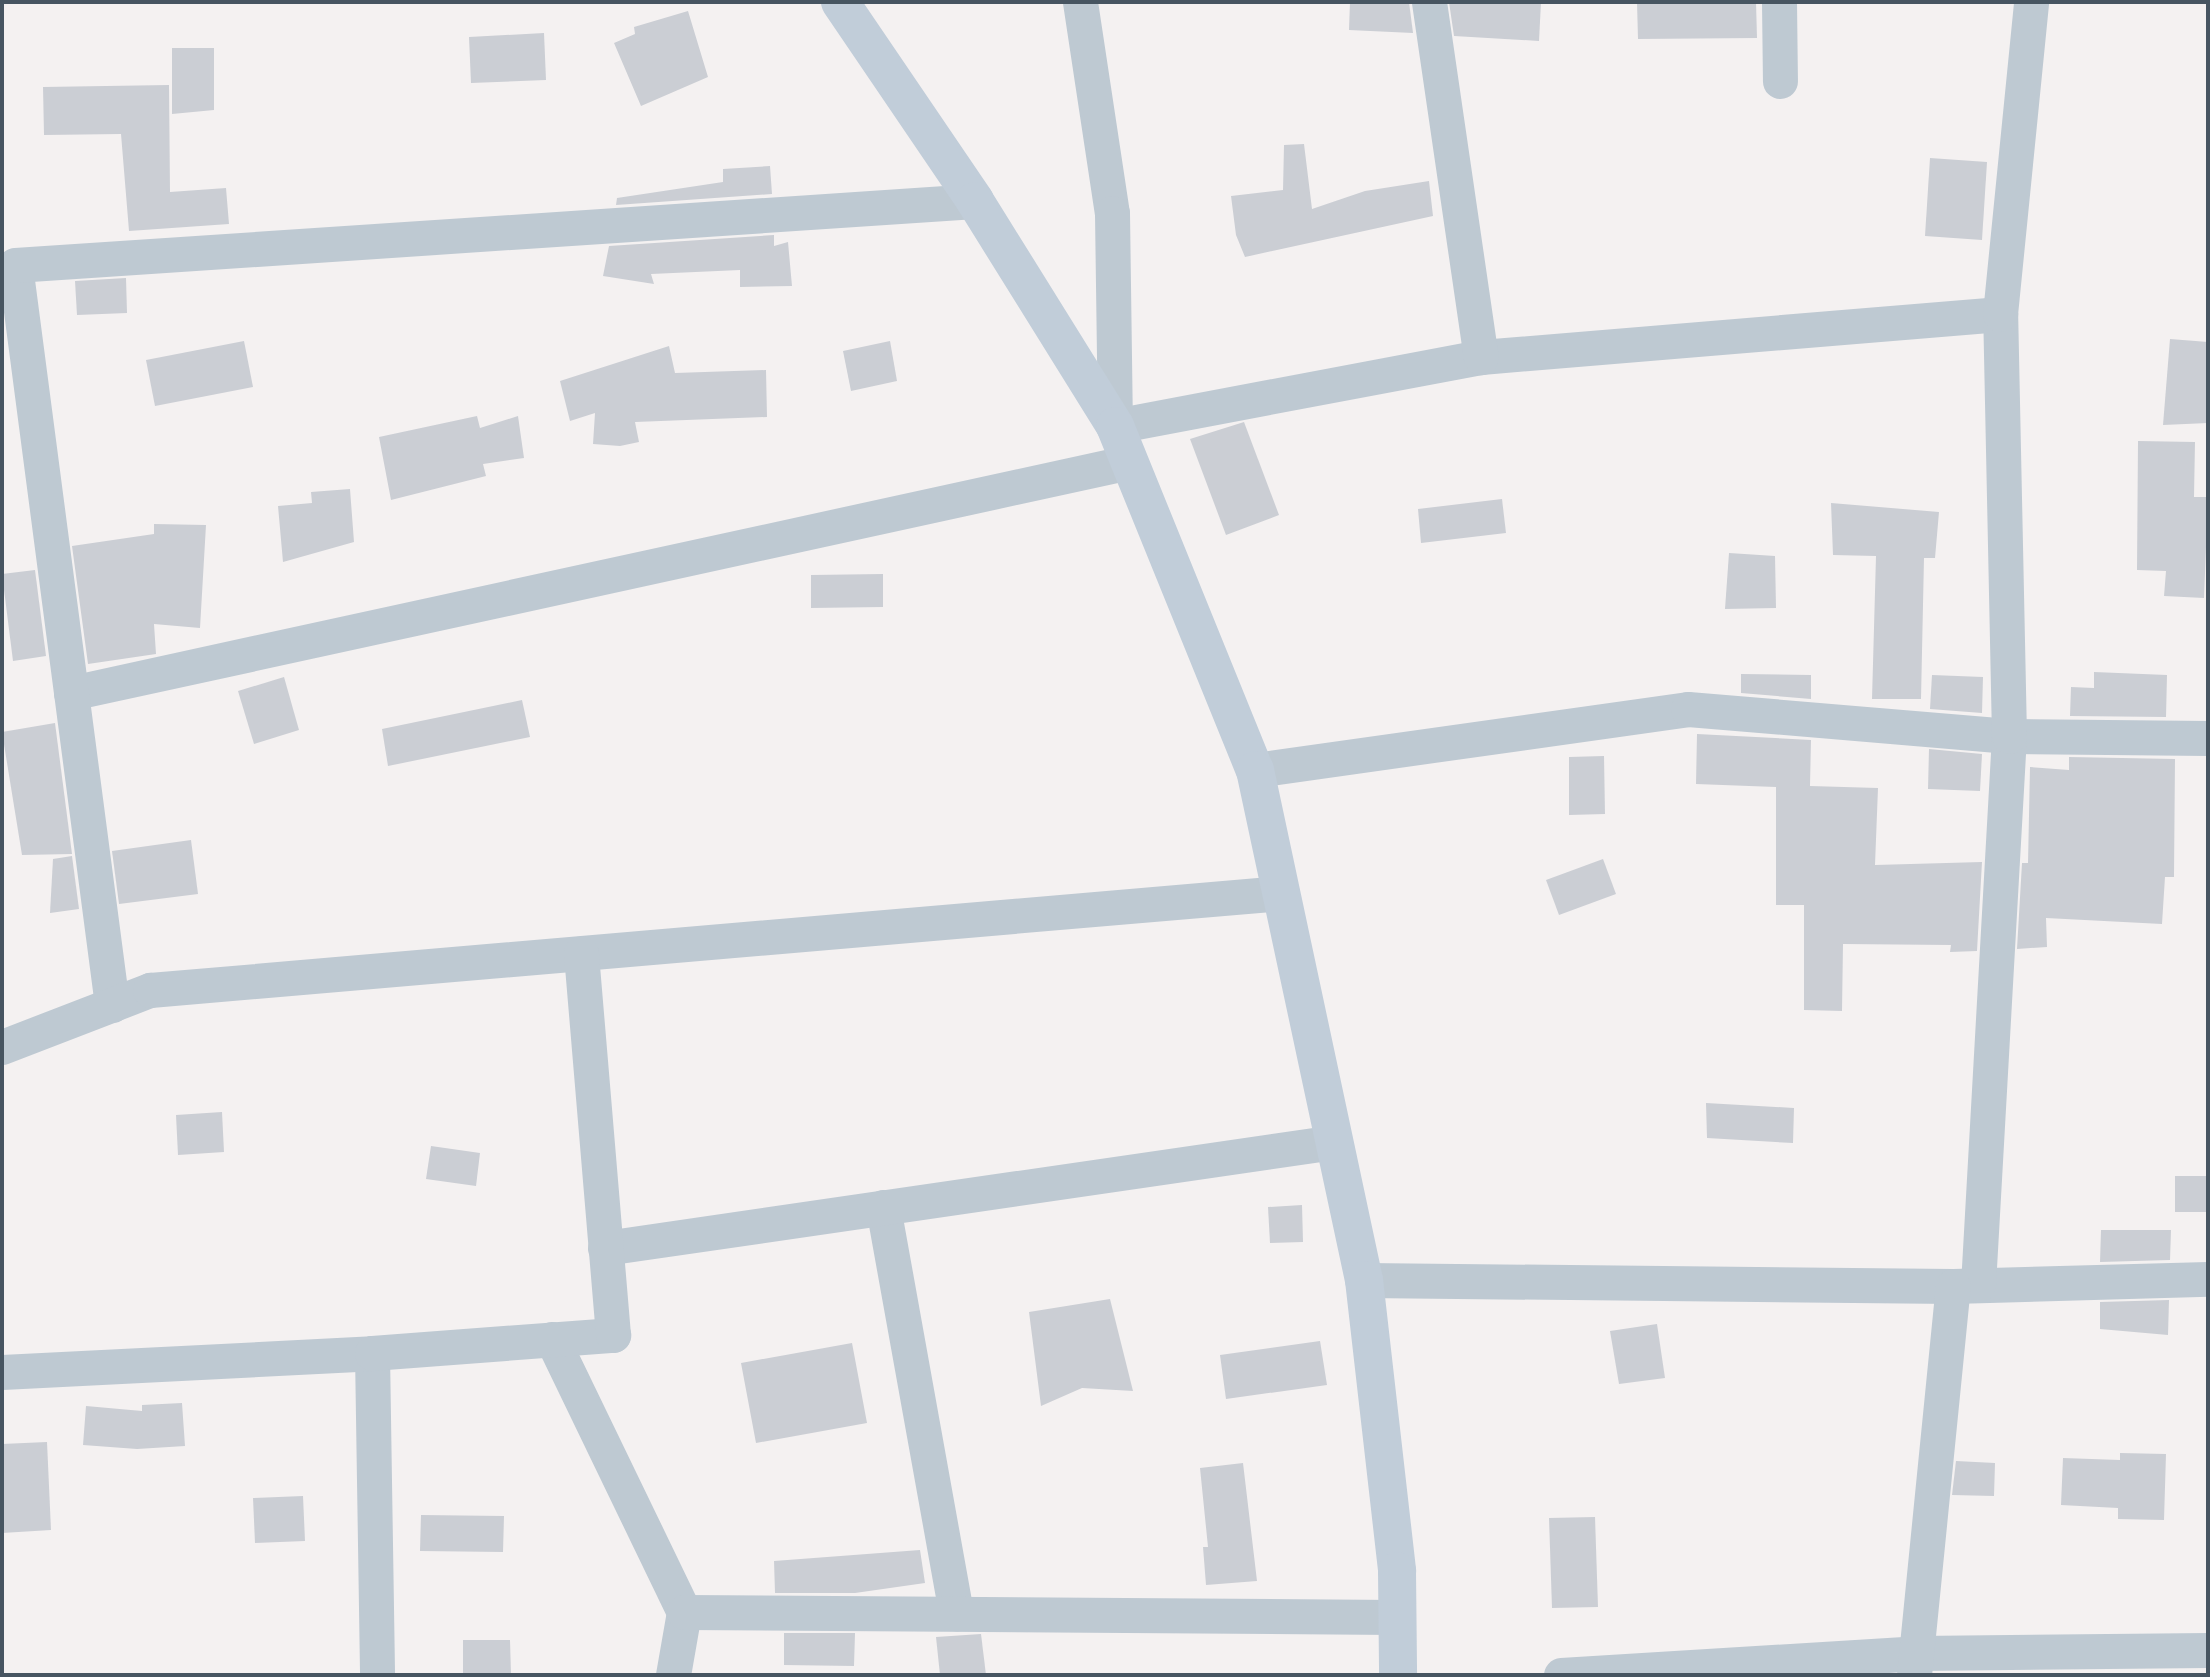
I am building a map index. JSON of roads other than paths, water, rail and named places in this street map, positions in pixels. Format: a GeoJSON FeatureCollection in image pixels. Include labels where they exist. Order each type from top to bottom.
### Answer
{"type":"FeatureCollection","features":[{"type":"Feature","properties":{"kind":"street"},"geometry":{"type":"LineString","coordinates":[[840,2],[975,201],[1115,426],[1255,769],[1364,1280],[1397,1571],[1398,1675]]}},
{"type":"Feature","properties":{"kind":"street"},"geometry":{"type":"LineString","coordinates":[[1080,2],[1112,213],[1115,426]]}},
{"type":"Feature","properties":{"kind":"street"},"geometry":{"type":"LineString","coordinates":[[1429,2],[1481,357]]}},
{"type":"Feature","properties":{"kind":"street"},"geometry":{"type":"LineString","coordinates":[[1779,2],[1780,81]]}},
{"type":"Feature","properties":{"kind":"street"},"geometry":{"type":"LineString","coordinates":[[1915,1664],[1966,1285],[2009,736],[2000,314],[2031,2]]}},
{"type":"Feature","properties":{"kind":"street"},"geometry":{"type":"LineString","coordinates":[[112,1005],[15,265],[975,201]]}},
{"type":"Feature","properties":{"kind":"street"},"geometry":{"type":"LineString","coordinates":[[1115,426],[1481,357],[2000,314]]}},
{"type":"Feature","properties":{"kind":"street"},"geometry":{"type":"LineString","coordinates":[[71,693],[1130,461]]}},
{"type":"Feature","properties":{"kind":"street"},"geometry":{"type":"LineString","coordinates":[[1255,769],[1688,709],[2009,736],[2208,738]]}},
{"type":"Feature","properties":{"kind":"street"},"geometry":{"type":"LineString","coordinates":[[2,1047],[150,990],[1282,893]]}},
{"type":"Feature","properties":{"kind":"street"},"geometry":{"type":"LineString","coordinates":[[2,1373],[372,1353],[613,1335],[581,953]]}},
{"type":"Feature","properties":{"kind":"street"},"geometry":{"type":"LineString","coordinates":[[605,1248],[1334,1142]]}},
{"type":"Feature","properties":{"kind":"street"},"geometry":{"type":"LineString","coordinates":[[883,1207],[956,1614]]}},
{"type":"Feature","properties":{"kind":"street"},"geometry":{"type":"LineString","coordinates":[[1364,1280],[1966,1285],[2208,1279]]}},
{"type":"Feature","properties":{"kind":"street"},"geometry":{"type":"LineString","coordinates":[[552,1339],[684,1612],[673,1675]]}},
{"type":"Feature","properties":{"kind":"street"},"geometry":{"type":"LineString","coordinates":[[372,1353],[377,1675]]}},
{"type":"Feature","properties":{"kind":"street"},"geometry":{"type":"LineString","coordinates":[[684,1612],[1396,1617]]}},
{"type":"Feature","properties":{"kind":"street"},"geometry":{"type":"LineString","coordinates":[[1561,1675],[1915,1664],[2208,1650]]}}]}
